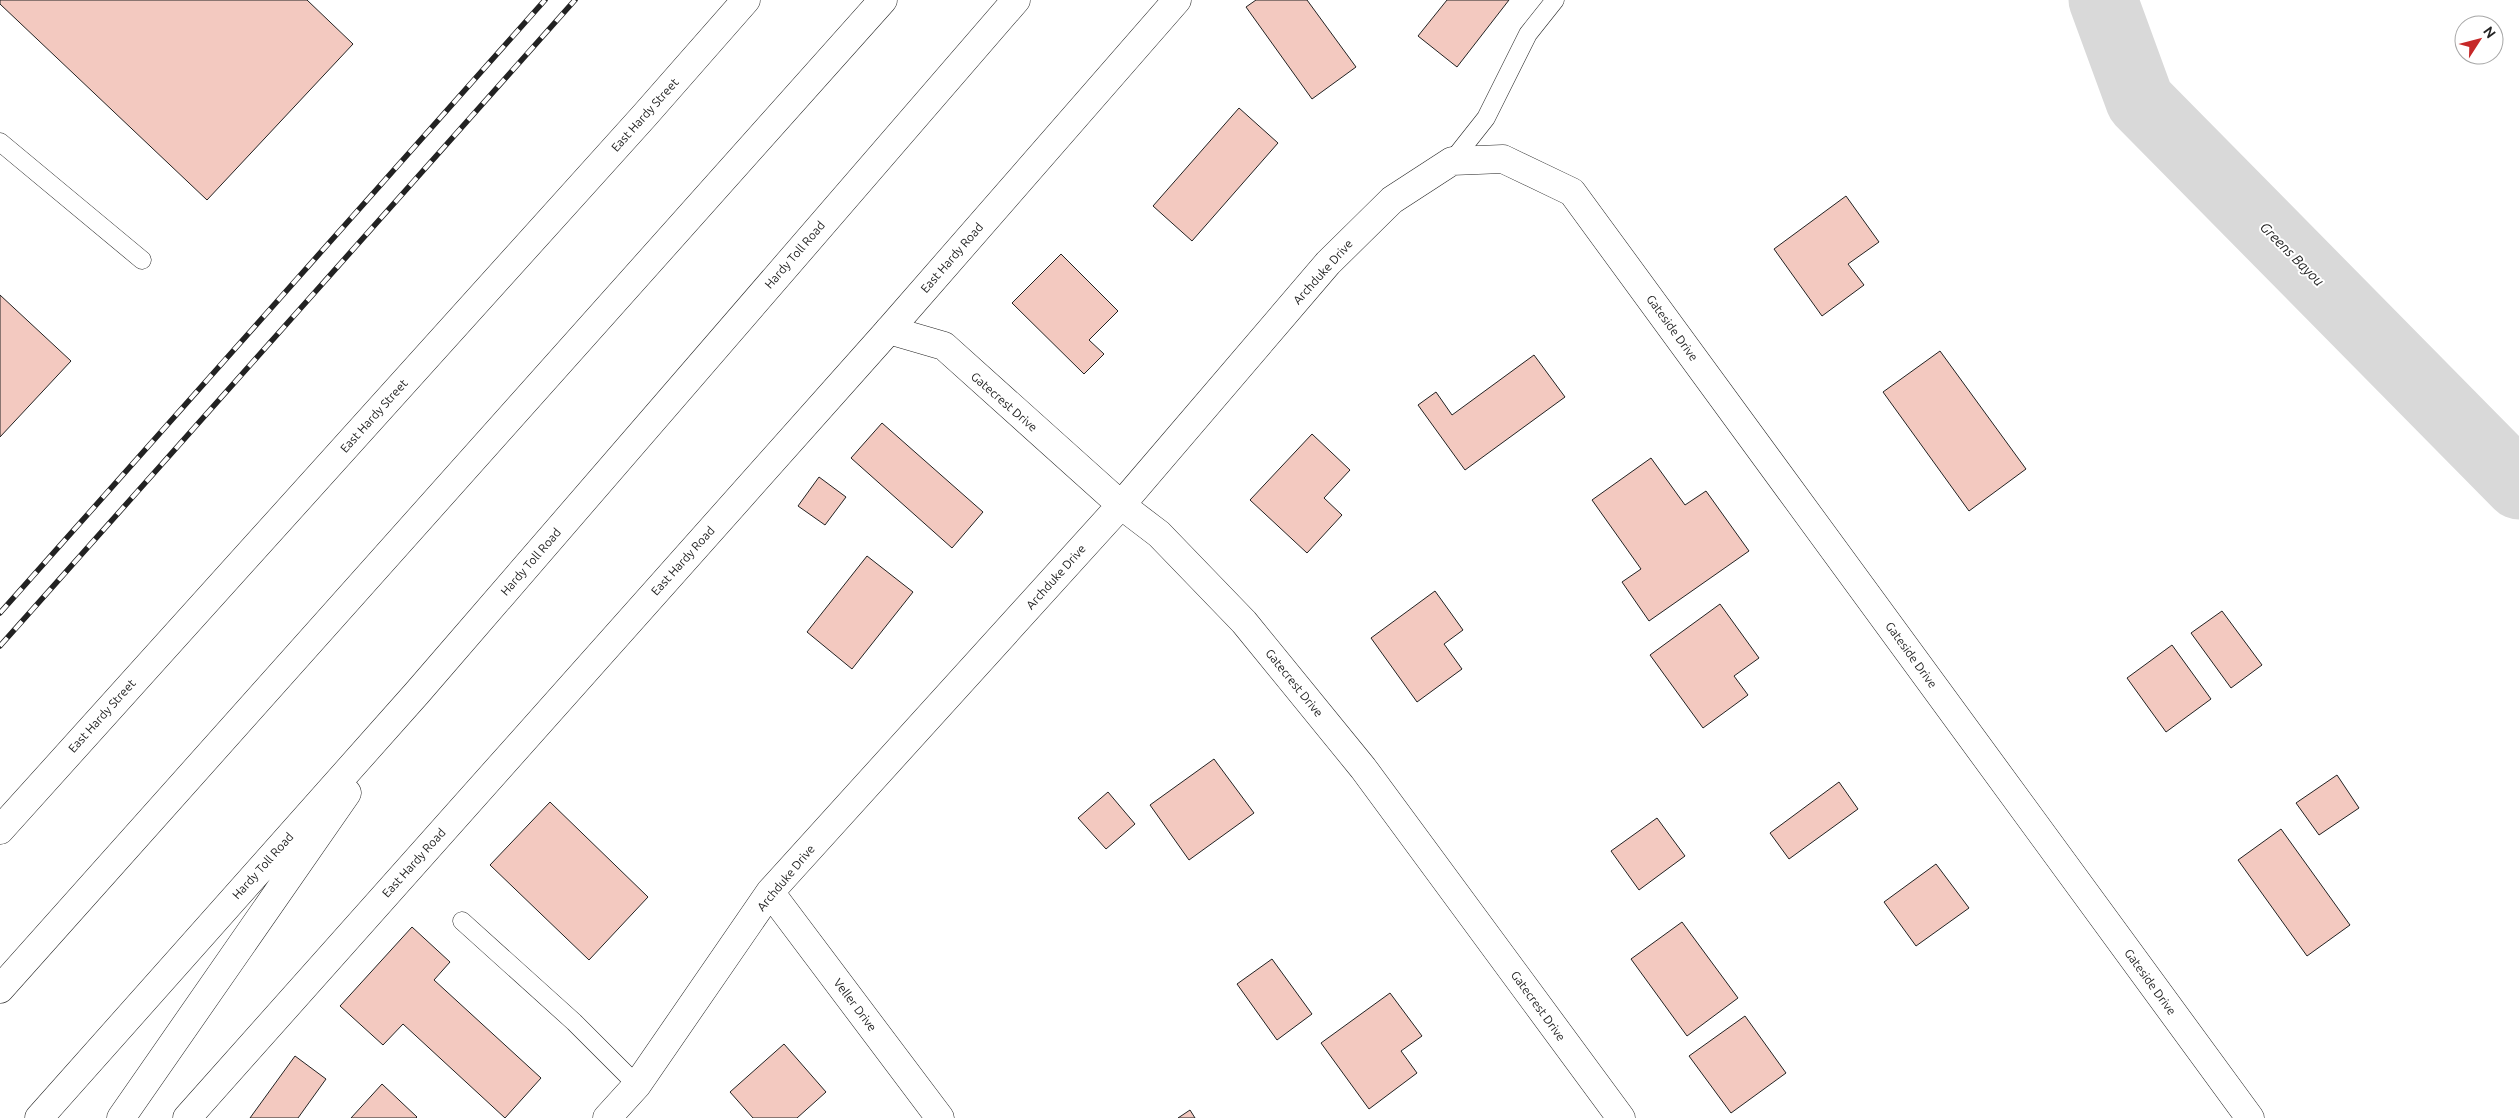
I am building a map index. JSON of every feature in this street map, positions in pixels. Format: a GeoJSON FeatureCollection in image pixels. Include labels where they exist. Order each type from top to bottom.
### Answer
{"type":"FeatureCollection","features":[{"type":"Feature","properties":{"kind":"main road","name":"East Hardy Street"},"geometry":{"type":"LineString","coordinates":[[0,830],[638,123],[746,0]]}},
{"type":"Feature","properties":{"kind":"main road"},"geometry":{"type":"LineString","coordinates":[[0,989],[883,0]]}},
{"type":"Feature","properties":{"kind":"main road","name":"Hardy Toll Road"},"geometry":{"type":"LineString","coordinates":[[39,1118],[417,693],[1016,0]]}},
{"type":"Feature","properties":{"kind":"main road","name":"East Hardy Road"},"geometry":{"type":"LineString","coordinates":[[187,1118],[889,330],[1176,0]]}},
{"type":"Feature","properties":{"kind":"main road","name":"Gateside Drive"},"geometry":{"type":"LineString","coordinates":[[1452,161],[1502,159],[1572,192],[2250,1118]]}},
{"type":"Feature","properties":{"kind":"main road","name":"Archduke Drive"},"geometry":{"type":"LineString","coordinates":[[607,1118],[637,1085],[770,892],[1121,505],[1328,263],[1392,200],[1452,161]]}},
{"type":"Feature","properties":{"kind":"main road","name":"Gatecrest Drive"},"geometry":{"type":"LineString","coordinates":[[889,330],[944,346],[1121,505],[1159,534],[1244,622],[1357,761],[1621,1118]]}},
{"type":"Feature","properties":{"kind":"main road"},"geometry":{"type":"LineString","coordinates":[[121,1118],[417,693]]}},
{"type":"Feature","properties":{"kind":"main road","name":"Veller Drive"},"geometry":{"type":"LineString","coordinates":[[770,892],[940,1118]]}},
{"type":"Feature","properties":{"kind":"lane"},"geometry":{"type":"LineString","coordinates":[[1452,161],[1486,118],[1528,34],[1555,0]]}},
{"type":"Feature","properties":{"kind":"lane"},"geometry":{"type":"LineString","coordinates":[[0,142],[142,260]]}},
{"type":"Feature","properties":{"kind":"lane"},"geometry":{"type":"LineString","coordinates":[[462,921],[574,1022],[637,1085]]}},
{"type":"Feature","properties":{"kind":"building"},"geometry":{"type":"Polygon","coordinates":[[[0,0],[307,0],[353,44],[207,200],[0,4],[0,0]]]}},
{"type":"Feature","properties":{"kind":"building"},"geometry":{"type":"Polygon","coordinates":[[[1256,0],[1307,0],[1356,67],[1312,99],[1246,7],[1256,0]]]}},
{"type":"Feature","properties":{"kind":"building"},"geometry":{"type":"Polygon","coordinates":[[[1447,0],[1509,0],[1457,67],[1418,36],[1447,0]]]}},
{"type":"Feature","properties":{"kind":"building"},"geometry":{"type":"Polygon","coordinates":[[[1239,108],[1278,143],[1192,241],[1153,206],[1239,108]]]}},
{"type":"Feature","properties":{"kind":"building"},"geometry":{"type":"Polygon","coordinates":[[[1846,196],[1879,242],[1848,264],[1864,285],[1822,316],[1774,249],[1846,196]]]}},
{"type":"Feature","properties":{"kind":"building"},"geometry":{"type":"Polygon","coordinates":[[[1061,254],[1118,311],[1089,340],[1104,354],[1084,374],[1012,303],[1061,254]]]}},
{"type":"Feature","properties":{"kind":"building"},"geometry":{"type":"Polygon","coordinates":[[[0,295],[71,361],[0,437],[0,295]]]}},
{"type":"Feature","properties":{"kind":"building"},"geometry":{"type":"Polygon","coordinates":[[[1940,351],[2026,469],[1969,511],[1883,392],[1940,351]]]}},
{"type":"Feature","properties":{"kind":"building"},"geometry":{"type":"Polygon","coordinates":[[[1534,355],[1565,397],[1465,470],[1418,405],[1436,392],[1452,415],[1534,355]]]}},
{"type":"Feature","properties":{"kind":"building"},"geometry":{"type":"Polygon","coordinates":[[[882,423],[983,512],[952,548],[851,458],[882,423]]]}},
{"type":"Feature","properties":{"kind":"building"},"geometry":{"type":"Polygon","coordinates":[[[1312,434],[1350,470],[1324,498],[1342,515],[1307,553],[1250,500],[1312,434]]]}},
{"type":"Feature","properties":{"kind":"building"},"geometry":{"type":"Polygon","coordinates":[[[1651,458],[1685,505],[1706,491],[1749,551],[1649,621],[1622,582],[1641,569],[1592,500],[1651,458]]]}},
{"type":"Feature","properties":{"kind":"building"},"geometry":{"type":"Polygon","coordinates":[[[819,477],[846,497],[825,525],[798,506],[819,477]]]}},
{"type":"Feature","properties":{"kind":"building"},"geometry":{"type":"Polygon","coordinates":[[[867,556],[913,592],[852,669],[807,632],[867,556]]]}},
{"type":"Feature","properties":{"kind":"building"},"geometry":{"type":"Polygon","coordinates":[[[1435,591],[1463,630],[1444,644],[1462,669],[1417,702],[1371,638],[1435,591]]]}},
{"type":"Feature","properties":{"kind":"building"},"geometry":{"type":"Polygon","coordinates":[[[1720,604],[1759,658],[1734,676],[1748,695],[1703,728],[1650,655],[1720,604]]]}},
{"type":"Feature","properties":{"kind":"building"},"geometry":{"type":"Polygon","coordinates":[[[2222,611],[2262,665],[2231,688],[2191,633],[2222,611]]]}},
{"type":"Feature","properties":{"kind":"building"},"geometry":{"type":"Polygon","coordinates":[[[2172,645],[2211,699],[2166,732],[2127,678],[2172,645]]]}},
{"type":"Feature","properties":{"kind":"building"},"geometry":{"type":"Polygon","coordinates":[[[1214,759],[1254,813],[1189,860],[1150,805],[1214,759]]]}},
{"type":"Feature","properties":{"kind":"building"},"geometry":{"type":"Polygon","coordinates":[[[2337,775],[2359,808],[2319,835],[2296,803],[2337,775]]]}},
{"type":"Feature","properties":{"kind":"building"},"geometry":{"type":"Polygon","coordinates":[[[1839,782],[1858,809],[1789,859],[1770,833],[1839,782]]]}},
{"type":"Feature","properties":{"kind":"building"},"geometry":{"type":"Polygon","coordinates":[[[1108,792],[1135,824],[1106,849],[1078,818],[1108,792]]]}},
{"type":"Feature","properties":{"kind":"building"},"geometry":{"type":"Polygon","coordinates":[[[550,802],[648,897],[589,960],[490,865],[550,802]]]}},
{"type":"Feature","properties":{"kind":"building"},"geometry":{"type":"Polygon","coordinates":[[[1657,818],[1685,856],[1639,890],[1611,851],[1657,818]]]}},
{"type":"Feature","properties":{"kind":"building"},"geometry":{"type":"Polygon","coordinates":[[[2281,829],[2350,925],[2307,956],[2238,860],[2281,829]]]}},
{"type":"Feature","properties":{"kind":"building"},"geometry":{"type":"Polygon","coordinates":[[[1936,864],[1969,908],[1916,946],[1884,902],[1936,864]]]}},
{"type":"Feature","properties":{"kind":"building"},"geometry":{"type":"Polygon","coordinates":[[[1682,922],[1738,998],[1687,1036],[1631,959],[1682,922]]]}},
{"type":"Feature","properties":{"kind":"building"},"geometry":{"type":"Polygon","coordinates":[[[412,927],[450,962],[434,980],[541,1078],[505,1118],[403,1024],[383,1045],[340,1006],[412,927]]]}},
{"type":"Feature","properties":{"kind":"building"},"geometry":{"type":"Polygon","coordinates":[[[1272,959],[1312,1014],[1277,1040],[1237,984],[1272,959]]]}},
{"type":"Feature","properties":{"kind":"building"},"geometry":{"type":"Polygon","coordinates":[[[1390,993],[1422,1036],[1401,1051],[1417,1073],[1369,1109],[1321,1043],[1390,993]]]}},
{"type":"Feature","properties":{"kind":"building"},"geometry":{"type":"Polygon","coordinates":[[[1745,1016],[1786,1073],[1731,1113],[1689,1056],[1745,1016]]]}},
{"type":"Feature","properties":{"kind":"building"},"geometry":{"type":"Polygon","coordinates":[[[784,1044],[826,1092],[797,1118],[753,1118],[730,1092],[784,1044]]]}},
{"type":"Feature","properties":{"kind":"building"},"geometry":{"type":"Polygon","coordinates":[[[295,1056],[326,1079],[298,1118],[250,1118],[295,1056]]]}},
{"type":"Feature","properties":{"kind":"building"},"geometry":{"type":"Polygon","coordinates":[[[382,1084],[417,1117],[351,1118],[382,1084]]]}},
{"type":"Feature","properties":{"kind":"building"},"geometry":{"type":"Polygon","coordinates":[[[1190,1110],[1195,1118],[1178,1118],[1190,1110]]]}},
{"type":"Feature","properties":{"kind":"waterway","name":"Greens Bayou"},"geometry":{"type":"LineString","coordinates":[[2103,0],[2140,101],[2519,485]]}},
{"type":"Feature","properties":{"kind":"railway"},"geometry":{"type":"LineString","coordinates":[[0,613],[545,0]]}},
{"type":"Feature","properties":{"kind":"railway"},"geometry":{"type":"LineString","coordinates":[[0,646],[575,0]]}}]}
